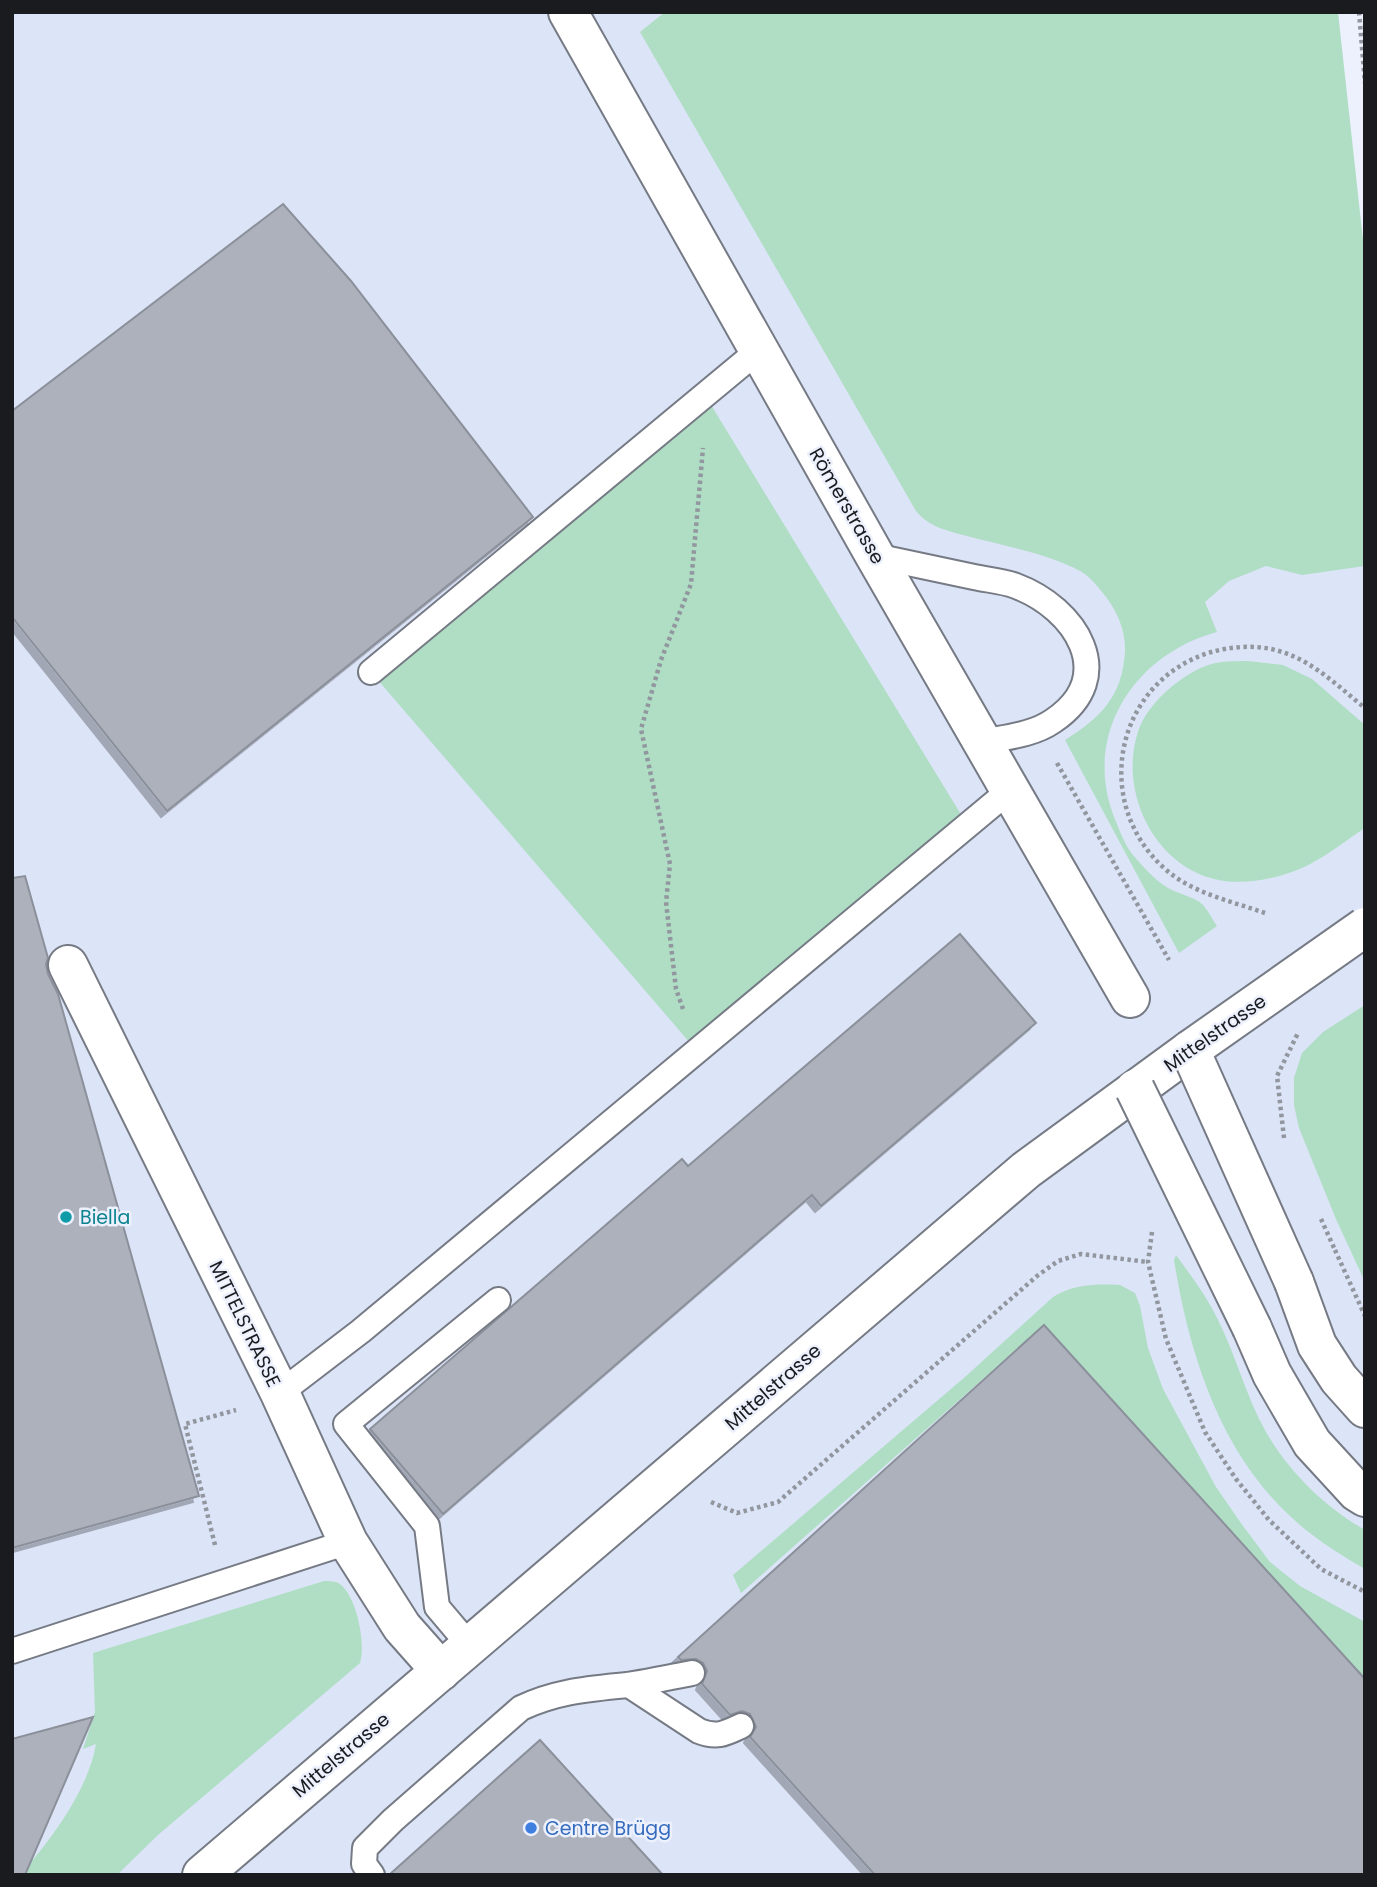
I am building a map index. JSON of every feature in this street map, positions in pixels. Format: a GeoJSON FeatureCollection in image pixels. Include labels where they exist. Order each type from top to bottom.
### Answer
{"type":"FeatureCollection","features":[{"type":"Feature","properties":{"kind":"main road","name":"Römerstrasse"},"geometry":{"type":"LineString","coordinates":[[568,12],[875,556],[1130,998]]}},
{"type":"Feature","properties":{"kind":"main road","name":"Mittelstrasse"},"geometry":{"type":"LineString","coordinates":[[202,1875],[1026,1170],[1135,1089],[1365,927]]}},
{"type":"Feature","properties":{"kind":"main road","name":"MITTELSTRASSE"},"geometry":{"type":"LineString","coordinates":[[68,965],[279,1393],[348,1542],[402,1628],[441,1671]]}},
{"type":"Feature","properties":{"kind":"main road"},"geometry":{"type":"LineString","coordinates":[[1190,1050],[1294,1282],[1317,1345],[1339,1379],[1365,1408]]}},
{"type":"Feature","properties":{"kind":"main road"},"geometry":{"type":"LineString","coordinates":[[1135,1089],[1272,1374],[1312,1443],[1357,1492],[1365,1497]]}},
{"type":"Feature","properties":{"kind":"lane"},"geometry":{"type":"LineString","coordinates":[[371,672],[759,350]]}},
{"type":"Feature","properties":{"kind":"lane"},"geometry":{"type":"LineString","coordinates":[[875,556],[1016,585],[1052,606],[1077,632],[1086,657],[1086,681],[1072,706],[1035,731],[982,742]]}},
{"type":"Feature","properties":{"kind":"lane"},"geometry":{"type":"LineString","coordinates":[[279,1393],[361,1331],[1010,790]]}},
{"type":"Feature","properties":{"kind":"lane"},"geometry":{"type":"LineString","coordinates":[[470,1646],[437,1607],[427,1526],[346,1424],[498,1300]]}},
{"type":"Feature","properties":{"kind":"lane"},"geometry":{"type":"LineString","coordinates":[[12,1651],[348,1542]]}},
{"type":"Feature","properties":{"kind":"lane"},"geometry":{"type":"LineString","coordinates":[[372,1875],[363,1864],[365,1848],[510,1717],[537,1701],[587,1688],[629,1685],[692,1673]]}},
{"type":"Feature","properties":{"kind":"lane"},"geometry":{"type":"LineString","coordinates":[[629,1685],[699,1731],[720,1736],[741,1726]]}},
{"type":"Feature","properties":{"kind":"path"},"geometry":{"type":"LineString","coordinates":[[1359,12],[1365,83]]}},
{"type":"Feature","properties":{"kind":"path"},"geometry":{"type":"LineString","coordinates":[[690,408],[700,426],[704,442],[691,584],[661,660],[642,729],[670,864],[666,902],[676,989],[697,1051]]}},
{"type":"Feature","properties":{"kind":"path"},"geometry":{"type":"LineString","coordinates":[[1265,913],[1188,886],[1165,870],[1145,849],[1128,815],[1120,768],[1124,740],[1135,713],[1151,690],[1172,671],[1196,657],[1223,649],[1251,647],[1279,650],[1306,661],[1365,708]]}},
{"type":"Feature","properties":{"kind":"path"},"geometry":{"type":"LineString","coordinates":[[1035,731],[1052,755],[1169,960]]}},
{"type":"Feature","properties":{"kind":"path"},"geometry":{"type":"LineString","coordinates":[[1289,1150],[1284,1138],[1277,1076],[1302,1025]]}},
{"type":"Feature","properties":{"kind":"path"},"geometry":{"type":"LineString","coordinates":[[1318,1213],[1365,1316]]}},
{"type":"Feature","properties":{"kind":"path"},"geometry":{"type":"LineString","coordinates":[[1153,1231],[1148,1262],[1166,1339],[1205,1432],[1236,1479],[1269,1520],[1321,1569],[1365,1592]]}},
{"type":"Feature","properties":{"kind":"path"},"geometry":{"type":"LineString","coordinates":[[663,1481],[737,1513],[778,1502],[1037,1276],[1058,1261],[1081,1254],[1148,1262]]}},
{"type":"Feature","properties":{"kind":"path"},"geometry":{"type":"LineString","coordinates":[[225,1583],[185,1424],[234,1411]]}},
{"type":"Feature","properties":{"kind":"shaded area"},"geometry":{"type":"Polygon","coordinates":[[[12,12],[1113,12],[1365,562],[1365,1875],[12,1875],[12,12]]]}},
{"type":"Feature","properties":{"kind":"green space"},"geometry":{"type":"Polygon","coordinates":[[[665,12],[1338,12],[1365,258],[1365,566],[1302,575],[1266,566],[1229,581],[1205,602],[1217,632],[1188,643],[1162,659],[1140,678],[1123,702],[1111,728],[1105,756],[1106,786],[1120,832],[1130,851],[1149,873],[1168,888],[1199,902],[1217,926],[1179,953],[1065,740],[1099,714],[1114,694],[1119,682],[1125,645],[1123,630],[1114,610],[1088,576],[1080,571],[1040,555],[946,530],[933,525],[916,511],[640,32],[665,12]]]}},
{"type":"Feature","properties":{"kind":"green space"},"geometry":{"type":"Polygon","coordinates":[[[705,395],[968,826],[697,1051],[371,672],[705,395]]]}},
{"type":"Feature","properties":{"kind":"green space"},"geometry":{"type":"Polygon","coordinates":[[[1248,661],[1283,665],[1312,679],[1365,725],[1365,828],[1302,868],[1270,878],[1236,882],[1214,879],[1193,871],[1174,858],[1159,842],[1138,802],[1133,780],[1133,757],[1142,721],[1170,688],[1208,665],[1248,661]]]}},
{"type":"Feature","properties":{"kind":"green space"},"geometry":{"type":"Polygon","coordinates":[[[1365,1005],[1365,1282],[1299,1128],[1294,1105],[1294,1078],[1302,1053],[1323,1032],[1365,1005]]]}},
{"type":"Feature","properties":{"kind":"green space"},"geometry":{"type":"Polygon","coordinates":[[[1176,1255],[1213,1310],[1259,1419],[1275,1447],[1297,1475],[1322,1499],[1365,1530],[1365,1569],[1298,1524],[1265,1490],[1244,1461],[1226,1431],[1199,1364],[1180,1295],[1174,1260],[1176,1255]]]}},
{"type":"Feature","properties":{"kind":"green space"},"geometry":{"type":"Polygon","coordinates":[[[1120,1285],[1135,1293],[1148,1348],[1163,1389],[1216,1487],[1243,1526],[1270,1562],[1300,1586],[1365,1622],[1365,1679],[1044,1325],[741,1593],[733,1575],[965,1377],[1053,1297],[1077,1287],[1120,1285]]]}},
{"type":"Feature","properties":{"kind":"green space"},"geometry":{"type":"Polygon","coordinates":[[[324,1581],[340,1584],[351,1599],[361,1633],[360,1663],[158,1835],[117,1875],[19,1875],[66,1814],[92,1761],[96,1744],[83,1749],[95,1712],[93,1653],[324,1581]]]}},
{"type":"Feature","properties":{"kind":"building"},"geometry":{"type":"Polygon","coordinates":[[[283,204],[351,281],[533,517],[167,811],[12,617],[12,411],[283,204]]]}},
{"type":"Feature","properties":{"kind":"building","name":"Biella"},"geometry":{"type":"Polygon","coordinates":[[[25,876],[48,958],[48,974],[58,994],[199,1496],[12,1548],[12,878],[25,876]]]}},
{"type":"Feature","properties":{"kind":"building"},"geometry":{"type":"Polygon","coordinates":[[[960,934],[1036,1023],[821,1206],[812,1195],[443,1514],[370,1429],[682,1159],[688,1166],[960,934]]]}},
{"type":"Feature","properties":{"kind":"building"},"geometry":{"type":"Polygon","coordinates":[[[1044,1325],[1365,1679],[1365,1875],[875,1875],[750,1737],[756,1727],[750,1714],[742,1711],[730,1715],[702,1684],[707,1671],[703,1663],[696,1659],[681,1660],[678,1657],[1044,1325]]]}},
{"type":"Feature","properties":{"kind":"building"},"geometry":{"type":"Polygon","coordinates":[[[93,1717],[25,1875],[12,1875],[12,1739],[93,1717]]]}},
{"type":"Feature","properties":{"kind":"building","name":"Centre Brügg"},"geometry":{"type":"Polygon","coordinates":[[[540,1740],[663,1875],[389,1875],[495,1780],[540,1740]]]}},
{"type":"Feature","properties":{"kind":"place","name":"Biella"},"geometry":{"type":"Point","coordinates":[66,1217]}},
{"type":"Feature","properties":{"kind":"place","name":"Centre Brügg"},"geometry":{"type":"Point","coordinates":[531,1828]}}]}
